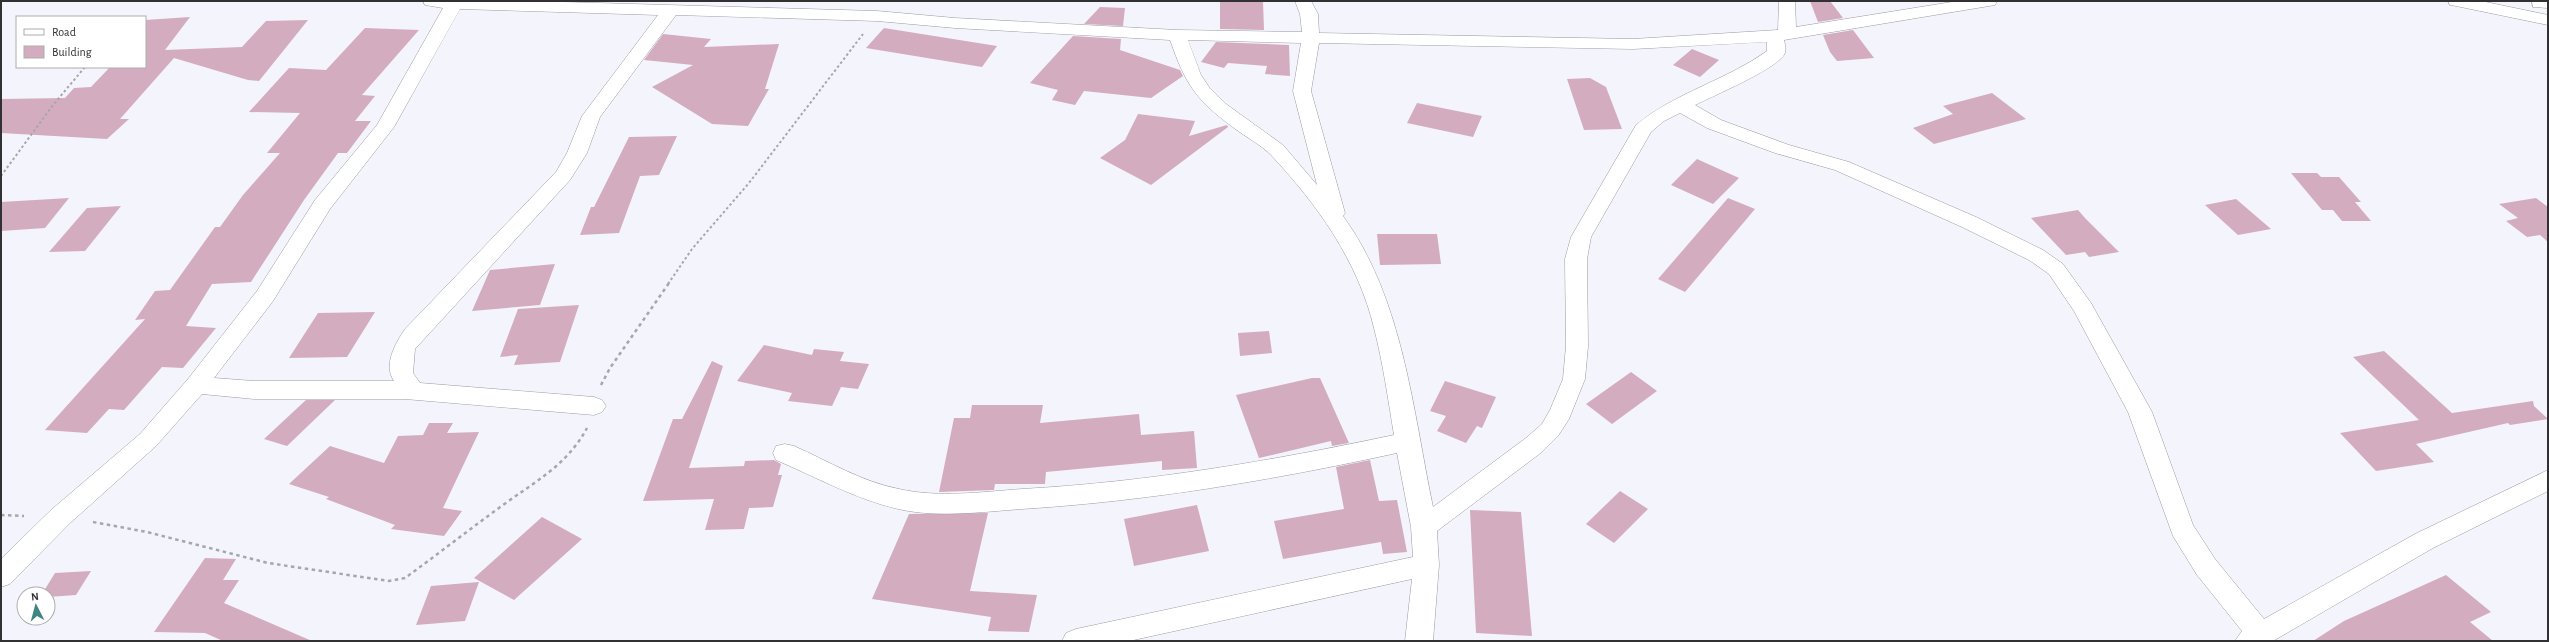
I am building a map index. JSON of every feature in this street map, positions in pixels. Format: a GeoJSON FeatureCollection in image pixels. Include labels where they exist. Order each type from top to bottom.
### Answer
{"type":"FeatureCollection","features":[{"type":"Feature","properties":{"kind":"street"},"geometry":{"type":"LineString","coordinates":[[431,1],[454,4],[877,16],[955,23],[1177,34],[1633,44],[1781,35],[1989,1]]}},
{"type":"Feature","properties":{"kind":"street"},"geometry":{"type":"LineString","coordinates":[[1303,1],[1309,14],[1311,38],[1302,91],[1337,222]]}},
{"type":"Feature","properties":{"kind":"street"},"geometry":{"type":"LineString","coordinates":[[1424,526],[1534,445],[1550,430],[1561,413],[1574,379],[1577,346],[1576,259],[1581,237],[1643,129],[1657,116],[1682,106],[1755,68],[1776,53],[1788,1]]}},
{"type":"Feature","properties":{"kind":"street"},"geometry":{"type":"LineString","coordinates":[[2456,1],[2548,20]]}},
{"type":"Feature","properties":{"kind":"street"},"geometry":{"type":"LineString","coordinates":[[1,576],[60,517],[148,440],[196,385],[265,296],[322,205],[385,127],[454,4]]}},
{"type":"Feature","properties":{"kind":"street"},"geometry":{"type":"LineString","coordinates":[[414,391],[401,374],[404,348],[413,335],[567,171],[577,154],[591,116],[671,10]]}},
{"type":"Feature","properties":{"kind":"street"},"geometry":{"type":"LineString","coordinates":[[1177,34],[1192,76],[1203,92],[1219,108],[1276,149],[1337,222],[1365,271],[1385,327],[1409,441],[1424,526],[1426,565],[1419,641]]}},
{"type":"Feature","properties":{"kind":"street"},"geometry":{"type":"LineString","coordinates":[[1682,106],[1714,124],[1782,149],[1842,166],[1969,222],[2036,255],[2056,269],[2083,308],[2140,412],[2182,529],[2192,547],[2254,637],[2424,541],[2548,480]]}},
{"type":"Feature","properties":{"kind":"street"},"geometry":{"type":"LineString","coordinates":[[196,385],[254,390],[414,391],[594,406]]}},
{"type":"Feature","properties":{"kind":"street"},"geometry":{"type":"LineString","coordinates":[[785,453],[870,492],[899,499],[938,504],[1055,498],[1242,475],[1312,462],[1409,441]]}},
{"type":"Feature","properties":{"kind":"street"},"geometry":{"type":"LineString","coordinates":[[1076,641],[1426,565]]}},
{"type":"Feature","properties":{"kind":"path"},"geometry":{"type":"LineString","coordinates":[[1,176],[38,128],[53,105],[84,68]]}},
{"type":"Feature","properties":{"kind":"building"},"geometry":{"type":"Polygon","coordinates":[[[1220,1],[1263,1],[1264,30],[1220,29],[1220,1]]]}},
{"type":"Feature","properties":{"kind":"building"},"geometry":{"type":"Polygon","coordinates":[[[1810,1],[1830,1],[1843,18],[1818,22],[1810,1]]]}},
{"type":"Feature","properties":{"kind":"building"},"geometry":{"type":"Polygon","coordinates":[[[1100,7],[1125,8],[1123,26],[1084,24],[1100,7]]]}},
{"type":"Feature","properties":{"kind":"building"},"geometry":{"type":"Polygon","coordinates":[[[190,17],[165,50],[242,47],[266,21],[308,20],[259,81],[248,80],[174,58],[120,119],[129,119],[107,139],[1,133],[1,99],[65,98],[74,88],[91,87],[109,68],[146,68],[146,20],[190,17]]]}},
{"type":"Feature","properties":{"kind":"building"},"geometry":{"type":"Polygon","coordinates":[[[365,28],[419,30],[362,95],[375,96],[355,121],[371,121],[347,153],[338,153],[304,200],[251,282],[212,284],[186,326],[216,328],[183,368],[162,367],[124,410],[109,409],[87,433],[45,430],[145,319],[135,320],[155,291],[170,290],[215,227],[220,227],[243,195],[280,153],[267,153],[300,113],[249,112],[289,68],[326,70],[365,28]]]}},
{"type":"Feature","properties":{"kind":"building"},"geometry":{"type":"Polygon","coordinates":[[[884,28],[997,46],[982,67],[866,48],[884,28]]]}},
{"type":"Feature","properties":{"kind":"building"},"geometry":{"type":"Polygon","coordinates":[[[1853,30],[1874,58],[1837,61],[1830,52],[1823,35],[1853,30]]]}},
{"type":"Feature","properties":{"kind":"building"},"geometry":{"type":"Polygon","coordinates":[[[663,34],[711,39],[704,47],[779,44],[765,89],[769,89],[748,126],[712,124],[652,87],[693,65],[644,60],[663,34]]]}},
{"type":"Feature","properties":{"kind":"building"},"geometry":{"type":"Polygon","coordinates":[[[1073,36],[1121,39],[1120,50],[1180,70],[1183,76],[1151,98],[1084,91],[1075,105],[1052,100],[1058,90],[1030,83],[1073,36]]]}},
{"type":"Feature","properties":{"kind":"building"},"geometry":{"type":"Polygon","coordinates":[[[1216,42],[1289,45],[1290,76],[1265,74],[1267,66],[1228,63],[1224,68],[1201,62],[1216,42]]]}},
{"type":"Feature","properties":{"kind":"building"},"geometry":{"type":"Polygon","coordinates":[[[1692,49],[1719,60],[1700,77],[1673,65],[1692,49]]]}},
{"type":"Feature","properties":{"kind":"building"},"geometry":{"type":"Polygon","coordinates":[[[1590,78],[1606,87],[1622,129],[1584,130],[1567,79],[1590,78]]]}},
{"type":"Feature","properties":{"kind":"building"},"geometry":{"type":"Polygon","coordinates":[[[1992,93],[2026,119],[1934,144],[1913,128],[1953,114],[1943,106],[1992,93]]]}},
{"type":"Feature","properties":{"kind":"building"},"geometry":{"type":"Polygon","coordinates":[[[1417,103],[1482,116],[1473,137],[1407,123],[1417,103]]]}},
{"type":"Feature","properties":{"kind":"building"},"geometry":{"type":"Polygon","coordinates":[[[1138,114],[1195,121],[1189,136],[1227,125],[1228,127],[1151,185],[1100,158],[1125,140],[1138,114]]]}},
{"type":"Feature","properties":{"kind":"building"},"geometry":{"type":"Polygon","coordinates":[[[677,136],[659,175],[640,176],[619,233],[580,235],[591,207],[594,207],[629,137],[677,136]]]}},
{"type":"Feature","properties":{"kind":"building"},"geometry":{"type":"Polygon","coordinates":[[[1697,159],[1739,178],[1713,204],[1671,185],[1697,159]]]}},
{"type":"Feature","properties":{"kind":"building"},"geometry":{"type":"Polygon","coordinates":[[[2291,173],[2317,173],[2321,177],[2339,177],[2361,202],[2355,202],[2371,221],[2342,221],[2333,210],[2322,210],[2291,173]]]}},
{"type":"Feature","properties":{"kind":"building"},"geometry":{"type":"Polygon","coordinates":[[[69,198],[45,228],[1,231],[1,202],[69,198]]]}},
{"type":"Feature","properties":{"kind":"building"},"geometry":{"type":"Polygon","coordinates":[[[1728,198],[1755,209],[1685,292],[1658,279],[1728,198]]]}},
{"type":"Feature","properties":{"kind":"building"},"geometry":{"type":"Polygon","coordinates":[[[2536,198],[2548,207],[2548,242],[2540,235],[2527,237],[2506,221],[2518,218],[2499,204],[2536,198]]]}},
{"type":"Feature","properties":{"kind":"building"},"geometry":{"type":"Polygon","coordinates":[[[2236,199],[2271,229],[2238,235],[2205,205],[2236,199]]]}},
{"type":"Feature","properties":{"kind":"building"},"geometry":{"type":"Polygon","coordinates":[[[121,206],[85,251],[49,252],[87,208],[121,206]]]}},
{"type":"Feature","properties":{"kind":"building"},"geometry":{"type":"Polygon","coordinates":[[[2078,210],[2119,252],[2089,257],[2085,252],[2066,255],[2031,218],[2078,210]]]}},
{"type":"Feature","properties":{"kind":"building"},"geometry":{"type":"Polygon","coordinates":[[[1377,234],[1437,234],[1441,264],[1380,265],[1377,234]]]}},
{"type":"Feature","properties":{"kind":"building"},"geometry":{"type":"Polygon","coordinates":[[[555,264],[540,305],[472,311],[490,270],[555,264]]]}},
{"type":"Feature","properties":{"kind":"building"},"geometry":{"type":"Polygon","coordinates":[[[579,305],[560,362],[514,365],[518,355],[500,357],[518,309],[579,305]]]}},
{"type":"Feature","properties":{"kind":"building"},"geometry":{"type":"Polygon","coordinates":[[[375,312],[347,357],[289,358],[318,313],[375,312]]]}},
{"type":"Feature","properties":{"kind":"building"},"geometry":{"type":"Polygon","coordinates":[[[1269,331],[1272,353],[1240,356],[1238,333],[1269,331]]]}},
{"type":"Feature","properties":{"kind":"building"},"geometry":{"type":"Polygon","coordinates":[[[764,345],[812,355],[814,349],[844,352],[840,361],[869,364],[858,389],[841,387],[832,406],[788,401],[792,393],[737,381],[764,345]]]}},
{"type":"Feature","properties":{"kind":"building"},"geometry":{"type":"Polygon","coordinates":[[[2384,351],[2452,413],[2533,401],[2534,406],[2548,419],[2510,425],[2508,423],[2416,444],[2434,462],[2376,471],[2340,433],[2419,420],[2353,357],[2384,351]]]}},
{"type":"Feature","properties":{"kind":"building"},"geometry":{"type":"Polygon","coordinates":[[[712,361],[723,366],[689,468],[744,466],[745,461],[774,460],[781,464],[778,475],[782,475],[773,507],[749,508],[744,529],[705,530],[714,499],[643,501],[673,419],[682,419],[712,361]]]}},
{"type":"Feature","properties":{"kind":"building"},"geometry":{"type":"Polygon","coordinates":[[[1631,372],[1657,391],[1612,424],[1586,404],[1631,372]]]}},
{"type":"Feature","properties":{"kind":"building"},"geometry":{"type":"Polygon","coordinates":[[[1312,378],[1320,378],[1349,443],[1332,446],[1331,441],[1259,458],[1236,395],[1312,378]]]}},
{"type":"Feature","properties":{"kind":"building"},"geometry":{"type":"Polygon","coordinates":[[[1445,381],[1496,397],[1482,428],[1477,426],[1466,443],[1437,431],[1446,416],[1430,411],[1445,381]]]}},
{"type":"Feature","properties":{"kind":"building"},"geometry":{"type":"Polygon","coordinates":[[[306,400],[335,400],[287,446],[264,439],[306,400]]]}},
{"type":"Feature","properties":{"kind":"building"},"geometry":{"type":"Polygon","coordinates":[[[972,405],[1043,405],[1040,423],[1139,414],[1141,435],[1194,431],[1197,468],[1162,470],[1162,461],[1046,472],[1045,484],[995,484],[994,490],[939,492],[954,418],[970,418],[972,405]]]}},
{"type":"Feature","properties":{"kind":"building"},"geometry":{"type":"Polygon","coordinates":[[[429,423],[453,423],[447,433],[479,432],[443,508],[462,511],[444,536],[391,529],[395,525],[326,499],[329,497],[289,484],[330,446],[384,463],[398,436],[423,435],[429,423]]]}},
{"type":"Feature","properties":{"kind":"building"},"geometry":{"type":"Polygon","coordinates":[[[1370,460],[1379,501],[1397,500],[1407,552],[1383,554],[1381,542],[1283,559],[1274,521],[1344,509],[1336,467],[1370,460]]]}},
{"type":"Feature","properties":{"kind":"building"},"geometry":{"type":"Polygon","coordinates":[[[1620,491],[1648,509],[1614,543],[1586,524],[1620,491]]]}},
{"type":"Feature","properties":{"kind":"building"},"geometry":{"type":"Polygon","coordinates":[[[1197,505],[1209,551],[1134,566],[1124,519],[1197,505]]]}},
{"type":"Feature","properties":{"kind":"building"},"geometry":{"type":"Polygon","coordinates":[[[1470,510],[1521,512],[1532,636],[1476,633],[1470,510]]]}},
{"type":"Feature","properties":{"kind":"building"},"geometry":{"type":"Polygon","coordinates":[[[988,513],[970,591],[1037,595],[1029,632],[988,631],[991,617],[872,599],[909,514],[988,513]]]}},
{"type":"Feature","properties":{"kind":"building"},"geometry":{"type":"Polygon","coordinates":[[[542,517],[582,539],[514,600],[474,578],[542,517]]]}},
{"type":"Feature","properties":{"kind":"building"},"geometry":{"type":"Polygon","coordinates":[[[205,558],[236,559],[223,580],[239,580],[224,603],[312,641],[223,641],[205,633],[154,632],[205,558]]]}},
{"type":"Feature","properties":{"kind":"building"},"geometry":{"type":"Polygon","coordinates":[[[91,571],[76,595],[56,596],[56,586],[47,586],[55,573],[91,571]]]}},
{"type":"Feature","properties":{"kind":"building"},"geometry":{"type":"Polygon","coordinates":[[[2446,575],[2491,612],[2470,622],[2493,641],[2313,641],[2344,621],[2446,575]]]}},
{"type":"Feature","properties":{"kind":"building"},"geometry":{"type":"Polygon","coordinates":[[[479,582],[465,621],[416,625],[431,586],[479,582]]]}}]}
